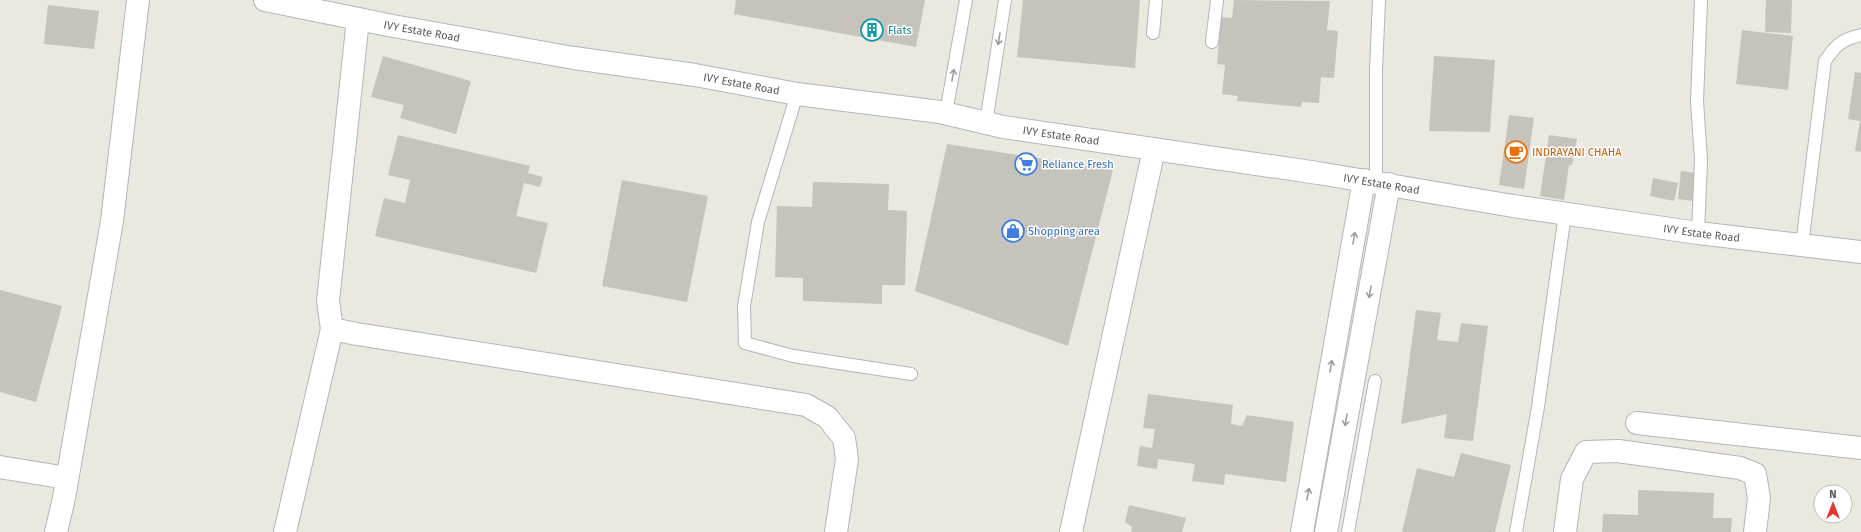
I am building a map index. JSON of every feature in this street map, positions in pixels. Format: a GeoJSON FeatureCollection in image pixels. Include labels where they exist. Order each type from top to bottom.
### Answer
{"type":"FeatureCollection","features":[{"type":"Feature","properties":{"kind":"street"},"geometry":{"type":"LineString","coordinates":[[56,532],[112,221],[138,0]]}},
{"type":"Feature","properties":{"kind":"street","name":"IVY Estate Road"},"geometry":{"type":"LineString","coordinates":[[265,0],[358,19],[574,58],[695,75],[797,94],[946,113],[986,123],[1154,150],[1376,182],[1565,214],[1861,252]]}},
{"type":"Feature","properties":{"kind":"street"},"geometry":{"type":"LineString","coordinates":[[285,532],[332,329],[328,301],[358,19]]}},
{"type":"Feature","properties":{"kind":"street"},"geometry":{"type":"LineString","coordinates":[[1071,532],[1154,150]]}},
{"type":"Feature","properties":{"kind":"street"},"geometry":{"type":"LineString","coordinates":[[1302,532],[1316,449],[1376,182]]}},
{"type":"Feature","properties":{"kind":"street"},"geometry":{"type":"LineString","coordinates":[[1326,532],[1351,455],[1376,182]]}},
{"type":"Feature","properties":{"kind":"street"},"geometry":{"type":"LineString","coordinates":[[332,329],[806,405],[827,417],[844,438],[847,459],[836,532]]}},
{"type":"Feature","properties":{"kind":"street"},"geometry":{"type":"LineString","coordinates":[[1637,423],[1861,448]]}},
{"type":"Feature","properties":{"kind":"street"},"geometry":{"type":"LineString","coordinates":[[1565,532],[1572,479],[1586,452],[1618,451],[1740,468],[1755,474],[1759,498],[1755,532]]}},
{"type":"Feature","properties":{"kind":"street"},"geometry":{"type":"LineString","coordinates":[[0,467],[66,478]]}},
{"type":"Feature","properties":{"kind":"lane"},"geometry":{"type":"LineString","coordinates":[[946,113],[966,0]]}},
{"type":"Feature","properties":{"kind":"lane"},"geometry":{"type":"LineString","coordinates":[[986,123],[1005,0]]}},
{"type":"Feature","properties":{"kind":"lane"},"geometry":{"type":"LineString","coordinates":[[1154,33],[1156,0]]}},
{"type":"Feature","properties":{"kind":"lane"},"geometry":{"type":"LineString","coordinates":[[1212,42],[1217,0]]}},
{"type":"Feature","properties":{"kind":"lane"},"geometry":{"type":"LineString","coordinates":[[1376,182],[1376,71],[1379,0]]}},
{"type":"Feature","properties":{"kind":"lane"},"geometry":{"type":"LineString","coordinates":[[1698,232],[1701,160],[1697,101],[1701,0]]}},
{"type":"Feature","properties":{"kind":"lane"},"geometry":{"type":"LineString","coordinates":[[1802,245],[1825,61],[1835,46],[1848,38],[1861,35]]}},
{"type":"Feature","properties":{"kind":"lane"},"geometry":{"type":"LineString","coordinates":[[797,94],[758,222],[744,306],[745,343],[793,356],[911,374]]}},
{"type":"Feature","properties":{"kind":"lane"},"geometry":{"type":"LineString","coordinates":[[1516,532],[1538,406],[1565,214]]}},
{"type":"Feature","properties":{"kind":"lane"},"geometry":{"type":"LineString","coordinates":[[1348,532],[1351,455],[1375,381]]}},
{"type":"Feature","properties":{"kind":"lane"},"geometry":{"type":"LineString","coordinates":[[1316,449],[1351,455]]}},
{"type":"Feature","properties":{"kind":"building","name":"Flats"},"geometry":{"type":"Polygon","coordinates":[[[736,0],[925,0],[916,47],[734,14],[736,0]]]}},
{"type":"Feature","properties":{"kind":"building"},"geometry":{"type":"Polygon","coordinates":[[[1023,0],[1140,0],[1135,68],[1017,57],[1023,0]]]}},
{"type":"Feature","properties":{"kind":"building"},"geometry":{"type":"Polygon","coordinates":[[[1234,0],[1330,1],[1327,30],[1338,31],[1334,78],[1321,77],[1319,103],[1302,102],[1301,107],[1237,101],[1238,96],[1222,94],[1225,65],[1217,64],[1221,17],[1232,18],[1234,0]]]}},
{"type":"Feature","properties":{"kind":"building"},"geometry":{"type":"Polygon","coordinates":[[[1766,0],[1792,0],[1791,33],[1765,32],[1766,0]]]}},
{"type":"Feature","properties":{"kind":"building"},"geometry":{"type":"Polygon","coordinates":[[[48,5],[99,11],[94,49],[44,44],[48,5]]]}},
{"type":"Feature","properties":{"kind":"building"},"geometry":{"type":"Polygon","coordinates":[[[1742,30],[1793,36],[1788,90],[1736,84],[1742,30]]]}},
{"type":"Feature","properties":{"kind":"building"},"geometry":{"type":"Polygon","coordinates":[[[383,56],[471,81],[456,134],[400,118],[404,105],[371,97],[383,56]]]}},
{"type":"Feature","properties":{"kind":"building"},"geometry":{"type":"Polygon","coordinates":[[[1434,56],[1495,60],[1490,132],[1429,131],[1434,56]]]}},
{"type":"Feature","properties":{"kind":"building"},"geometry":{"type":"Polygon","coordinates":[[[1855,72],[1861,73],[1861,152],[1855,151],[1860,121],[1848,119],[1855,72]]]}},
{"type":"Feature","properties":{"kind":"building","name":"INDRAYANI CHAHA"},"geometry":{"type":"Polygon","coordinates":[[[1509,115],[1534,118],[1524,189],[1499,185],[1509,115]]]}},
{"type":"Feature","properties":{"kind":"building"},"geometry":{"type":"Polygon","coordinates":[[[398,135],[530,166],[528,173],[543,177],[540,187],[524,183],[516,216],[548,223],[536,273],[375,236],[384,198],[405,203],[410,180],[388,175],[398,135]]]}},
{"type":"Feature","properties":{"kind":"building"},"geometry":{"type":"Polygon","coordinates":[[[1549,135],[1577,139],[1572,165],[1569,165],[1564,200],[1540,196],[1549,135]]]}},
{"type":"Feature","properties":{"kind":"building","name":"Shopping area"},"geometry":{"type":"Polygon","coordinates":[[[947,144],[1113,170],[1068,346],[915,291],[947,144]]]}},
{"type":"Feature","properties":{"kind":"building"},"geometry":{"type":"Polygon","coordinates":[[[1681,171],[1697,173],[1693,201],[1678,199],[1681,171]]]}},
{"type":"Feature","properties":{"kind":"building"},"geometry":{"type":"Polygon","coordinates":[[[1653,178],[1678,183],[1674,201],[1650,196],[1653,178]]]}},
{"type":"Feature","properties":{"kind":"building"},"geometry":{"type":"Polygon","coordinates":[[[622,180],[708,196],[687,302],[602,286],[622,180]]]}},
{"type":"Feature","properties":{"kind":"building"},"geometry":{"type":"Polygon","coordinates":[[[813,182],[889,184],[888,210],[907,211],[905,285],[882,285],[882,304],[803,301],[803,278],[775,277],[777,206],[812,207],[813,182]]]}},
{"type":"Feature","properties":{"kind":"building"},"geometry":{"type":"Polygon","coordinates":[[[0,290],[62,306],[36,402],[0,392],[0,290]]]}},
{"type":"Feature","properties":{"kind":"building"},"geometry":{"type":"Polygon","coordinates":[[[1416,310],[1441,313],[1437,340],[1458,342],[1461,323],[1488,326],[1473,441],[1444,438],[1447,414],[1401,424],[1416,310]]]}},
{"type":"Feature","properties":{"kind":"building"},"geometry":{"type":"Polygon","coordinates":[[[1148,394],[1233,405],[1231,424],[1242,426],[1247,415],[1294,422],[1286,482],[1225,474],[1224,485],[1192,481],[1195,464],[1158,459],[1157,469],[1137,466],[1140,446],[1152,448],[1155,429],[1143,428],[1148,394]]]}},
{"type":"Feature","properties":{"kind":"building"},"geometry":{"type":"Polygon","coordinates":[[[1461,453],[1511,465],[1495,532],[1402,532],[1417,468],[1454,477],[1461,453]]]}},
{"type":"Feature","properties":{"kind":"building"},"geometry":{"type":"Polygon","coordinates":[[[1638,490],[1714,493],[1713,518],[1732,518],[1731,532],[1602,532],[1603,514],[1638,515],[1638,490]]]}},
{"type":"Feature","properties":{"kind":"building"},"geometry":{"type":"Polygon","coordinates":[[[1129,505],[1186,518],[1182,532],[1131,532],[1132,527],[1125,522],[1129,505]]]}},
{"type":"Feature","properties":{"kind":"place","name":"Flats"},"geometry":{"type":"Point","coordinates":[872,30]}},
{"type":"Feature","properties":{"kind":"place","name":"INDRAYANI CHAHA"},"geometry":{"type":"Point","coordinates":[1516,152]}},
{"type":"Feature","properties":{"kind":"place","name":"Reliance Fresh"},"geometry":{"type":"Point","coordinates":[1026,164]}},
{"type":"Feature","properties":{"kind":"place","name":"Shopping area"},"geometry":{"type":"Point","coordinates":[1013,231]}}]}
